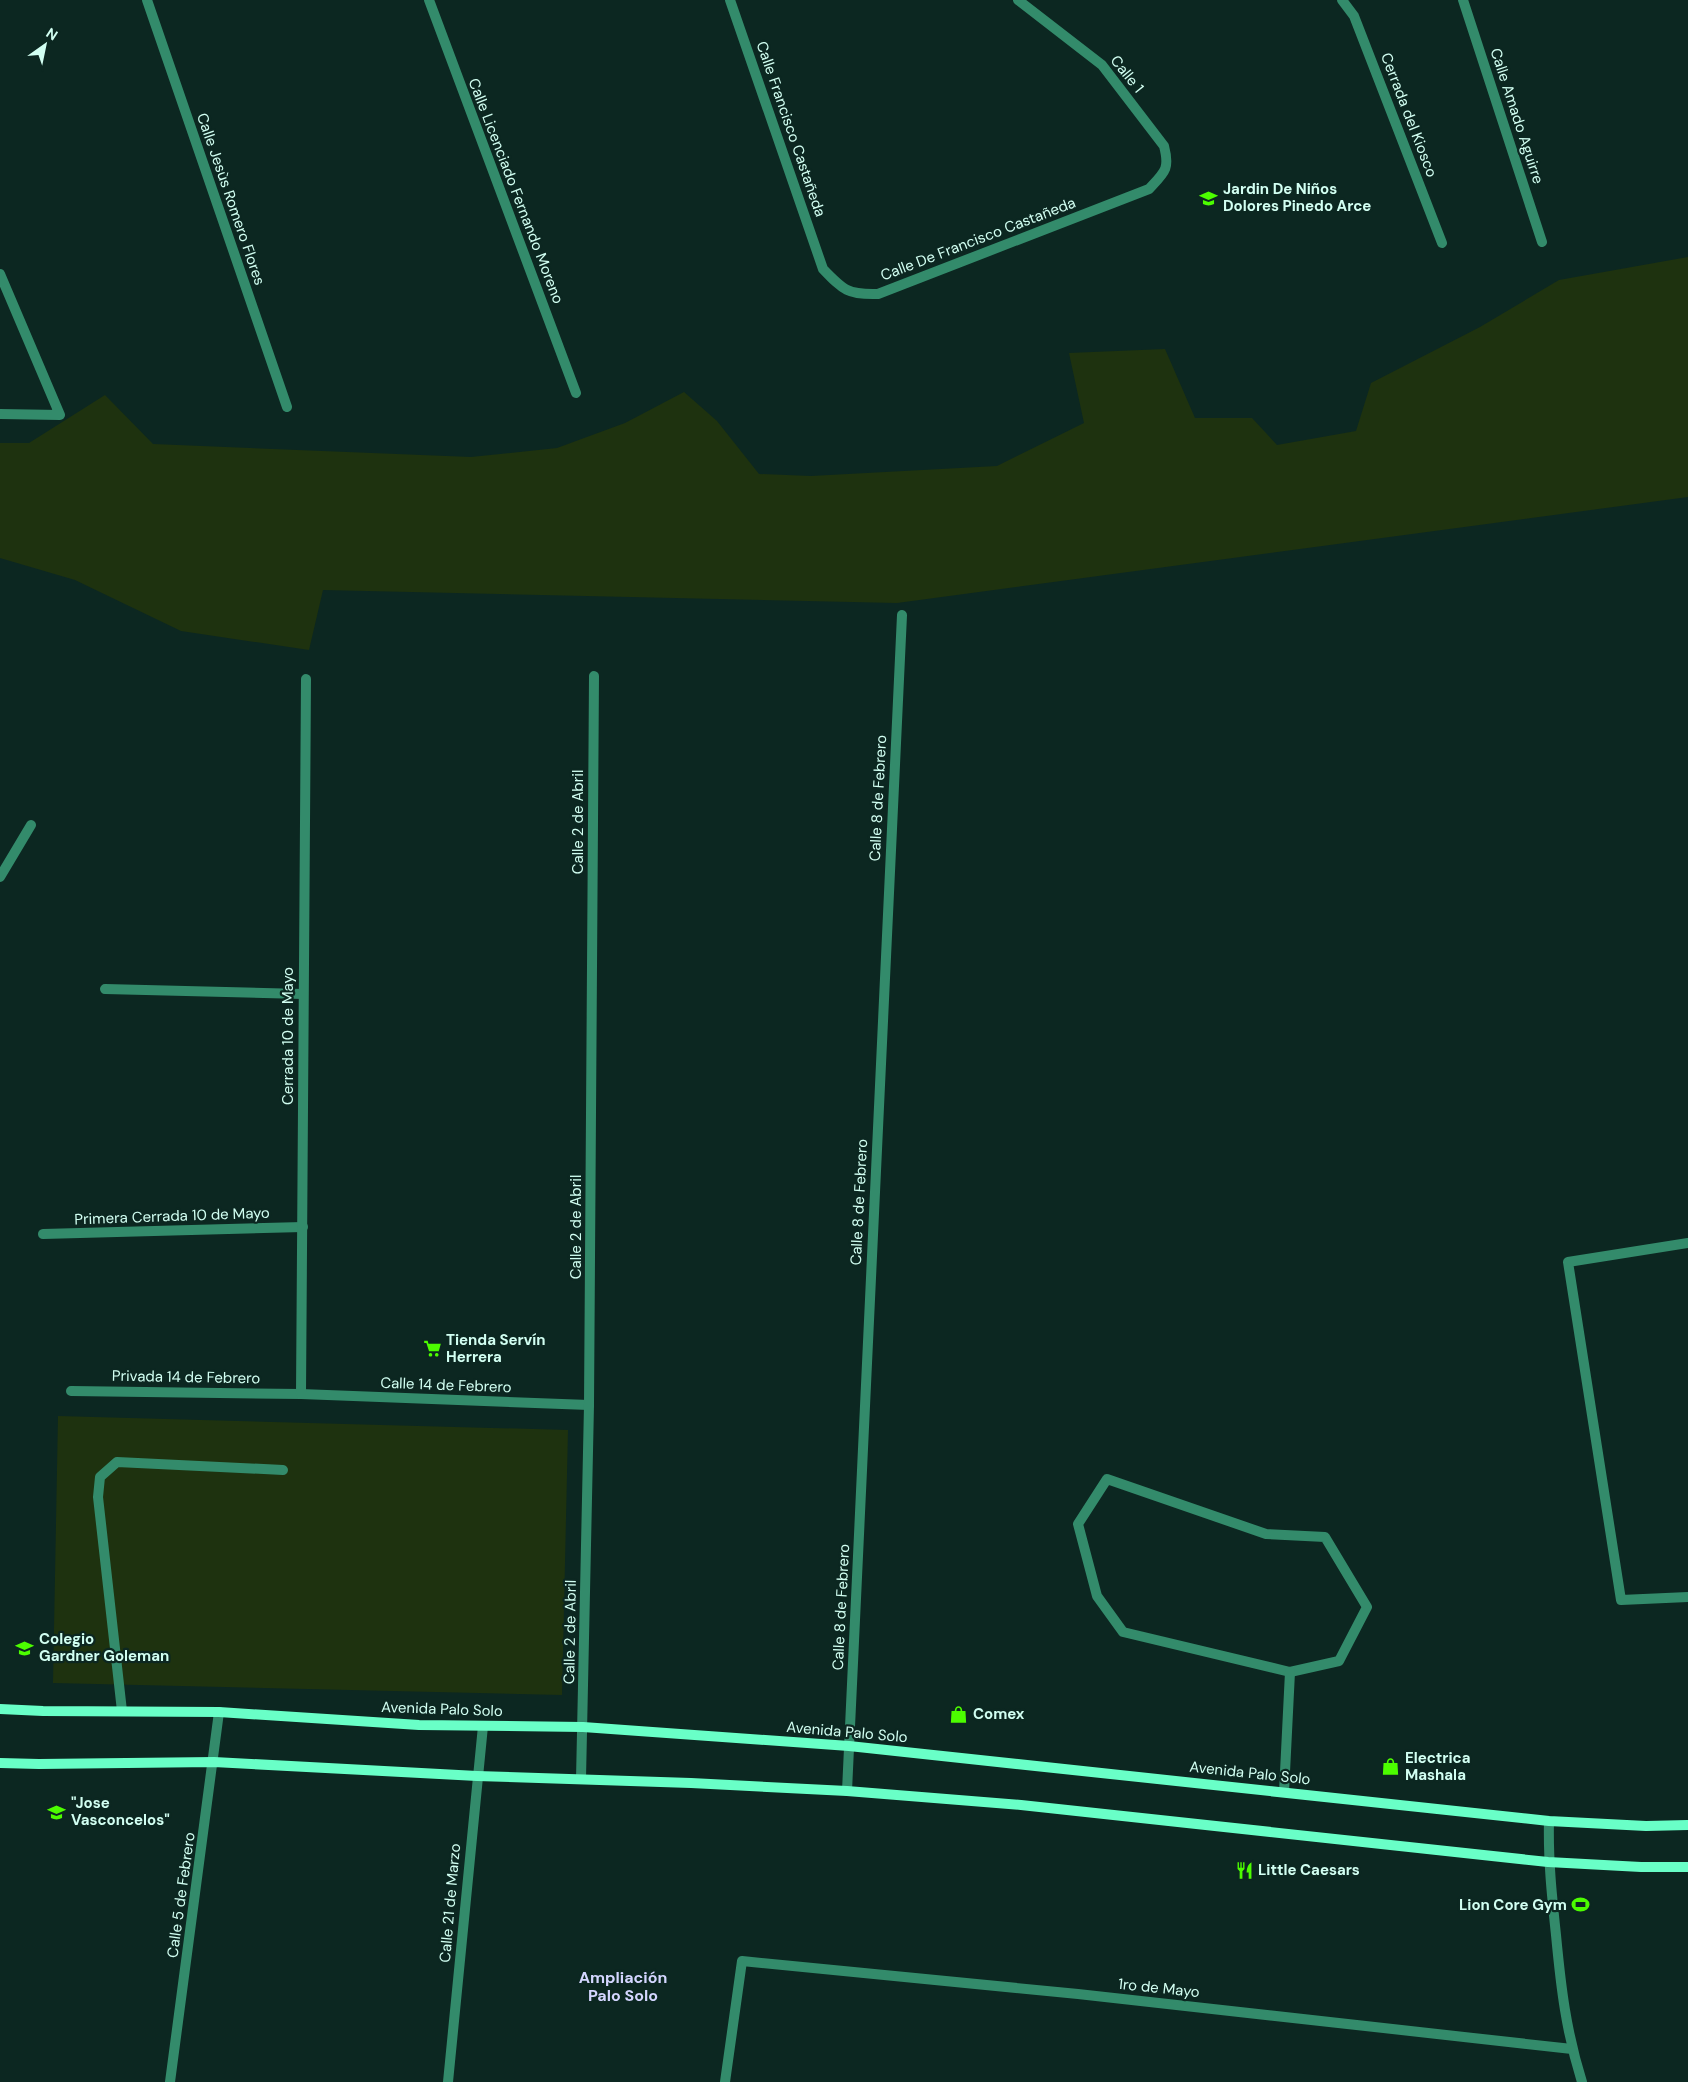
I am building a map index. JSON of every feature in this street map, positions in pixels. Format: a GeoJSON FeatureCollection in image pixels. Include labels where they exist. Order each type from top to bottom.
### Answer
{"type":"FeatureCollection","features":[{"type":"Feature","properties":{"kind":"main road","name":"Avenida Palo Solo"},"geometry":{"type":"LineString","coordinates":[[0,1709],[220,1712],[419,1725],[583,1727],[849,1746],[1548,1821],[1646,1826],[1688,1824]]}},
{"type":"Feature","properties":{"kind":"main road"},"geometry":{"type":"LineString","coordinates":[[0,1763],[214,1762],[477,1776],[581,1778],[847,1792],[1021,1805],[1548,1862],[1640,1867],[1688,1867]]}},
{"type":"Feature","properties":{"kind":"street","name":"Calle Jesùs Romero Flores"},"geometry":{"type":"LineString","coordinates":[[148,0],[287,407]]}},
{"type":"Feature","properties":{"kind":"street","name":"Calle Licenciado Fernando Moreno"},"geometry":{"type":"LineString","coordinates":[[428,0],[576,393]]}},
{"type":"Feature","properties":{"kind":"street","name":"Calle Francisco Castañeda"},"geometry":{"type":"LineString","coordinates":[[730,0],[824,269]]}},
{"type":"Feature","properties":{"kind":"street","name":"Calle 1"},"geometry":{"type":"LineString","coordinates":[[1018,0],[1102,65],[1164,146],[1168,161],[1163,174],[1149,189]]}},
{"type":"Feature","properties":{"kind":"street","name":"Cerrada del Kiosco"},"geometry":{"type":"LineString","coordinates":[[1342,0],[1354,16],[1442,243]]}},
{"type":"Feature","properties":{"kind":"street","name":"Calle Amado Aguirre"},"geometry":{"type":"LineString","coordinates":[[1463,0],[1542,242]]}},
{"type":"Feature","properties":{"kind":"street","name":"Calle De Francisco Castañeda"},"geometry":{"type":"LineString","coordinates":[[824,269],[838,285],[857,294],[878,294],[1149,189]]}},
{"type":"Feature","properties":{"kind":"street"},"geometry":{"type":"LineString","coordinates":[[0,274],[60,415],[0,414]]}},
{"type":"Feature","properties":{"kind":"street","name":"Calle 8 de Febrero"},"geometry":{"type":"LineString","coordinates":[[847,1792],[902,615]]}},
{"type":"Feature","properties":{"kind":"street","name":"Calle 2 de Abril"},"geometry":{"type":"LineString","coordinates":[[581,1778],[590,1405],[594,676]]}},
{"type":"Feature","properties":{"kind":"street","name":"Cerrada 10 de Mayo"},"geometry":{"type":"LineString","coordinates":[[301,1394],[302,994],[306,679]]}},
{"type":"Feature","properties":{"kind":"street"},"geometry":{"type":"LineString","coordinates":[[0,877],[31,826]]}},
{"type":"Feature","properties":{"kind":"street"},"geometry":{"type":"LineString","coordinates":[[106,989],[302,994]]}},
{"type":"Feature","properties":{"kind":"street","name":"Primera Cerrada 10 de Mayo"},"geometry":{"type":"LineString","coordinates":[[43,1234],[302,1227]]}},
{"type":"Feature","properties":{"kind":"street"},"geometry":{"type":"LineString","coordinates":[[1688,1243],[1568,1262],[1621,1600],[1688,1597]]}},
{"type":"Feature","properties":{"kind":"street","name":"Privada 14 de Febrero"},"geometry":{"type":"LineString","coordinates":[[71,1391],[301,1394]]}},
{"type":"Feature","properties":{"kind":"street","name":"Calle 14 de Febrero"},"geometry":{"type":"LineString","coordinates":[[301,1394],[590,1405]]}},
{"type":"Feature","properties":{"kind":"street"},"geometry":{"type":"LineString","coordinates":[[122,1711],[98,1497],[100,1477],[117,1462],[283,1470]]}},
{"type":"Feature","properties":{"kind":"street"},"geometry":{"type":"LineString","coordinates":[[1107,1479],[1266,1534],[1325,1536],[1367,1607],[1339,1661],[1290,1672],[1123,1632],[1097,1596],[1078,1524],[1107,1479]]}},
{"type":"Feature","properties":{"kind":"street"},"geometry":{"type":"LineString","coordinates":[[1284,1792],[1290,1672]]}},
{"type":"Feature","properties":{"kind":"street","name":"Calle 5 de Febrero"},"geometry":{"type":"LineString","coordinates":[[170,2082],[220,1712]]}},
{"type":"Feature","properties":{"kind":"street","name":"Calle 21 de Marzo"},"geometry":{"type":"LineString","coordinates":[[448,2082],[483,1726]]}},
{"type":"Feature","properties":{"kind":"street"},"geometry":{"type":"LineString","coordinates":[[1548,1821],[1548,1862],[1562,2004],[1582,2082]]}},
{"type":"Feature","properties":{"kind":"street","name":"1ro de Mayo"},"geometry":{"type":"LineString","coordinates":[[725,2082],[742,1961],[1088,1995],[1572,2049]]}},
{"type":"Feature","properties":{"kind":"green space"},"geometry":{"type":"Polygon","coordinates":[[[1688,257],[1688,497],[897,603],[323,590],[309,650],[181,631],[75,580],[0,558],[0,443],[29,443],[105,395],[153,444],[471,457],[557,448],[625,423],[684,392],[717,421],[759,474],[811,476],[997,466],[1084,423],[1069,353],[1165,349],[1195,418],[1252,418],[1277,445],[1356,431],[1371,383],[1480,327],[1559,280],[1688,257]]]}},
{"type":"Feature","properties":{"kind":"green space"},"geometry":{"type":"Polygon","coordinates":[[[58,1416],[568,1430],[562,1695],[53,1683],[58,1416]]]}},
{"type":"Feature","properties":{"kind":"place","name":"Jardin De Niños Dolores Pinedo Arce"},"geometry":{"type":"Point","coordinates":[1209,198]}},
{"type":"Feature","properties":{"kind":"place","name":"Tienda Servín Herrera"},"geometry":{"type":"Point","coordinates":[432,1349]}},
{"type":"Feature","properties":{"kind":"place","name":"Colegio Gardner Goleman"},"geometry":{"type":"Point","coordinates":[25,1648]}},
{"type":"Feature","properties":{"kind":"place","name":"Comex"},"geometry":{"type":"Point","coordinates":[959,1714]}},
{"type":"Feature","properties":{"kind":"place","name":"Electrica Mashala"},"geometry":{"type":"Point","coordinates":[1391,1767]}},
{"type":"Feature","properties":{"kind":"place","name":"\"Jose Vasconcelos\""},"geometry":{"type":"Point","coordinates":[57,1812]}},
{"type":"Feature","properties":{"kind":"place","name":"Little Caesars"},"geometry":{"type":"Point","coordinates":[1244,1870]}},
{"type":"Feature","properties":{"kind":"place","name":"Lion Core Gym"},"geometry":{"type":"Point","coordinates":[1581,1905]}},
{"type":"Feature","properties":{"kind":"district","name":"Ampliación Palo Solo"},"geometry":{"type":"Point","coordinates":[623,1986]}}]}
